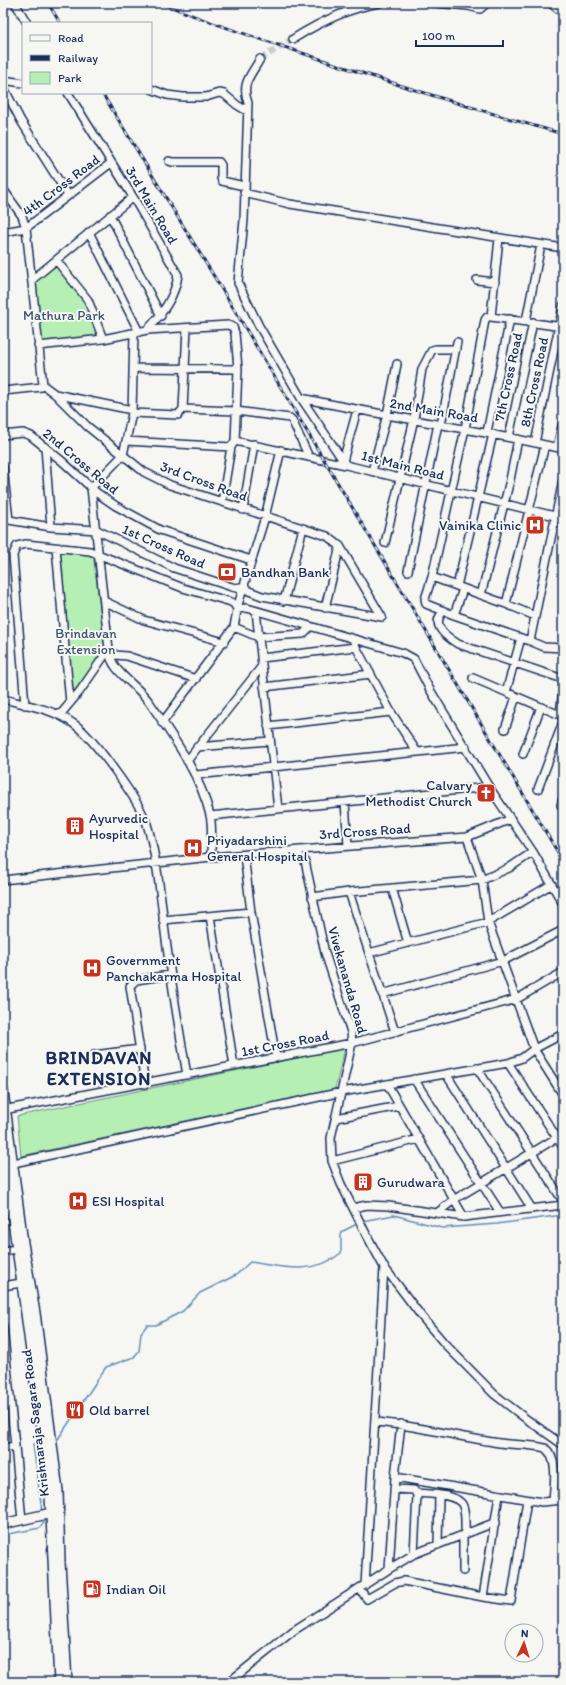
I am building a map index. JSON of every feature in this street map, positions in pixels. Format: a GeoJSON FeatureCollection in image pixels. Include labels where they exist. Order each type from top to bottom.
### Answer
{"type":"FeatureCollection","features":[{"type":"Feature","properties":{"kind":"main road","name":"Krishnaraja Sagara Road"},"geometry":{"type":"LineString","coordinates":[[3,1091],[9,1164],[23,1243],[26,1283],[48,1442],[49,1513],[59,1682]]}},
{"type":"Feature","properties":{"kind":"main road","name":"Krishnaraja Sagara Road"},"geometry":{"type":"LineString","coordinates":[[3,1152],[9,1164],[5,1194],[26,1283]]}},
{"type":"Feature","properties":{"kind":"main road","name":"Krishnaraja Sagara Road"},"geometry":{"type":"LineString","coordinates":[[49,1513],[67,1682]]}},
{"type":"Feature","properties":{"kind":"main road"},"geometry":{"type":"LineString","coordinates":[[3,1524],[49,1513]]}},
{"type":"Feature","properties":{"kind":"street"},"geometry":{"type":"LineString","coordinates":[[15,3],[26,22]]}},
{"type":"Feature","properties":{"kind":"street"},"geometry":{"type":"LineString","coordinates":[[293,39],[313,26],[350,10],[379,3]]}},
{"type":"Feature","properties":{"kind":"street"},"geometry":{"type":"LineString","coordinates":[[435,3],[468,6],[480,9],[487,3]]}},
{"type":"Feature","properties":{"kind":"street"},"geometry":{"type":"LineString","coordinates":[[551,3],[563,12]]}},
{"type":"Feature","properties":{"kind":"street"},"geometry":{"type":"LineString","coordinates":[[260,59],[245,87],[244,92],[248,103],[244,220],[238,283],[259,326],[301,398],[345,463]]}},
{"type":"Feature","properties":{"kind":"street"},"geometry":{"type":"LineString","coordinates":[[3,80],[22,83]]}},
{"type":"Feature","properties":{"kind":"street"},"geometry":{"type":"LineString","coordinates":[[3,86],[21,121],[68,195]]}},
{"type":"Feature","properties":{"kind":"street"},"geometry":{"type":"LineString","coordinates":[[152,89],[167,95],[183,97],[206,97],[219,93],[224,94],[247,111]]}},
{"type":"Feature","properties":{"kind":"street","name":"3rd Main Road"},"geometry":{"type":"LineString","coordinates":[[69,94],[133,197],[178,275],[176,286],[161,316],[147,330]]}},
{"type":"Feature","properties":{"kind":"street"},"geometry":{"type":"LineString","coordinates":[[169,161],[219,162],[221,165],[222,181],[290,204],[368,215],[563,248]]}},
{"type":"Feature","properties":{"kind":"street","name":"4th Cross Road"},"geometry":{"type":"LineString","coordinates":[[3,232],[26,228],[111,163]]}},
{"type":"Feature","properties":{"kind":"street"},"geometry":{"type":"LineString","coordinates":[[3,189],[22,216],[26,228],[33,279],[38,346],[43,385],[42,387],[3,391]]}},
{"type":"Feature","properties":{"kind":"street"},"geometry":{"type":"LineString","coordinates":[[33,279],[133,197]]}},
{"type":"Feature","properties":{"kind":"street"},"geometry":{"type":"LineString","coordinates":[[110,215],[161,316]]}},
{"type":"Feature","properties":{"kind":"street"},"geometry":{"type":"LineString","coordinates":[[89,232],[137,332],[132,412],[122,456],[91,488],[100,553],[110,658],[116,669],[135,685],[149,702],[196,775],[210,816],[211,857]]}},
{"type":"Feature","properties":{"kind":"street"},"geometry":{"type":"LineString","coordinates":[[499,238],[495,282],[488,318],[452,490],[432,577],[425,599],[426,604],[454,615],[530,640],[544,647],[563,648]]}},
{"type":"Feature","properties":{"kind":"street","name":"7th Cross Road"},"geometry":{"type":"LineString","coordinates":[[509,437],[542,245]]}},
{"type":"Feature","properties":{"kind":"street"},"geometry":{"type":"LineString","coordinates":[[56,260],[88,300],[103,339]]}},
{"type":"Feature","properties":{"kind":"street"},"geometry":{"type":"LineString","coordinates":[[477,280],[495,282]]}},
{"type":"Feature","properties":{"kind":"street","name":"8th Cross Road"},"geometry":{"type":"LineString","coordinates":[[535,443],[561,326],[563,306]]}},
{"type":"Feature","properties":{"kind":"street"},"geometry":{"type":"LineString","coordinates":[[488,318],[561,326]]}},
{"type":"Feature","properties":{"kind":"street"},"geometry":{"type":"LineString","coordinates":[[454,615],[479,497],[510,320]]}},
{"type":"Feature","properties":{"kind":"street"},"geometry":{"type":"LineString","coordinates":[[38,346],[103,339],[147,330],[228,325],[233,327],[235,333],[238,369],[236,411],[233,444],[222,502]]}},
{"type":"Feature","properties":{"kind":"street"},"geometry":{"type":"LineString","coordinates":[[54,394],[132,412],[178,415],[183,409],[187,328]]}},
{"type":"Feature","properties":{"kind":"street"},"geometry":{"type":"LineString","coordinates":[[385,543],[414,419],[422,369],[432,350],[456,345],[408,571]]}},
{"type":"Feature","properties":{"kind":"street"},"geometry":{"type":"LineString","coordinates":[[372,471],[397,364]]}},
{"type":"Feature","properties":{"kind":"street"},"geometry":{"type":"LineString","coordinates":[[134,368],[238,369]]}},
{"type":"Feature","properties":{"kind":"street","name":"3rd Cross Road"},"geometry":{"type":"LineString","coordinates":[[43,385],[87,426],[122,456],[144,472],[170,485],[243,510],[327,536],[340,546],[382,617]]}},
{"type":"Feature","properties":{"kind":"street","name":"2nd Main Road"},"geometry":{"type":"LineString","coordinates":[[301,398],[357,410],[490,433],[560,448]]}},
{"type":"Feature","properties":{"kind":"street"},"geometry":{"type":"LineString","coordinates":[[183,409],[236,411],[290,418],[309,457]]}},
{"type":"Feature","properties":{"kind":"street"},"geometry":{"type":"LineString","coordinates":[[345,463],[357,410]]}},
{"type":"Feature","properties":{"kind":"street"},"geometry":{"type":"LineString","coordinates":[[560,448],[563,422]]}},
{"type":"Feature","properties":{"kind":"street","name":"2nd Cross Road"},"geometry":{"type":"LineString","coordinates":[[3,435],[24,433],[31,436],[91,488],[116,506],[160,530],[251,560]]}},
{"type":"Feature","properties":{"kind":"street","name":"7th Cross Road"},"geometry":{"type":"LineString","coordinates":[[481,595],[510,480],[518,439]]}},
{"type":"Feature","properties":{"kind":"street","name":"1st Main Road"},"geometry":{"type":"LineString","coordinates":[[126,441],[254,444],[309,457],[345,463],[399,478],[563,518]]}},
{"type":"Feature","properties":{"kind":"street"},"geometry":{"type":"LineString","coordinates":[[243,510],[254,444]]}},
{"type":"Feature","properties":{"kind":"street","name":"8th Cross Road"},"geometry":{"type":"LineString","coordinates":[[506,604],[545,445]]}},
{"type":"Feature","properties":{"kind":"street"},"geometry":{"type":"LineString","coordinates":[[45,447],[51,527]]}},
{"type":"Feature","properties":{"kind":"street"},"geometry":{"type":"LineString","coordinates":[[162,723],[234,627],[243,587],[265,517],[281,450]]}},
{"type":"Feature","properties":{"kind":"street"},"geometry":{"type":"LineString","coordinates":[[3,467],[6,519]]}},
{"type":"Feature","properties":{"kind":"street"},"geometry":{"type":"LineString","coordinates":[[530,640],[563,480]]}},
{"type":"Feature","properties":{"kind":"street","name":"1st Cross Road"},"geometry":{"type":"LineString","coordinates":[[6,519],[51,527],[97,532],[174,568],[232,587],[243,587],[255,594],[284,601],[382,617]]}},
{"type":"Feature","properties":{"kind":"street"},"geometry":{"type":"LineString","coordinates":[[284,601],[303,528]]}},
{"type":"Feature","properties":{"kind":"street"},"geometry":{"type":"LineString","coordinates":[[26,704],[13,555],[17,546],[26,544],[100,553],[183,588],[231,602],[238,607],[389,648],[414,659],[429,688],[489,787],[533,852],[563,904]]}},
{"type":"Feature","properties":{"kind":"street"},"geometry":{"type":"LineString","coordinates":[[324,608],[340,546]]}},
{"type":"Feature","properties":{"kind":"street"},"geometry":{"type":"LineString","coordinates":[[56,548],[70,703]]}},
{"type":"Feature","properties":{"kind":"street"},"geometry":{"type":"LineString","coordinates":[[432,577],[535,616]]}},
{"type":"Feature","properties":{"kind":"street"},"geometry":{"type":"LineString","coordinates":[[104,601],[144,620],[224,642]]}},
{"type":"Feature","properties":{"kind":"street"},"geometry":{"type":"LineString","coordinates":[[256,611],[278,809]]}},
{"type":"Feature","properties":{"kind":"street"},"geometry":{"type":"LineString","coordinates":[[444,611],[439,623],[442,632],[458,644],[563,679]]}},
{"type":"Feature","properties":{"kind":"street"},"geometry":{"type":"LineString","coordinates":[[234,627],[258,637],[303,634],[310,627]]}},
{"type":"Feature","properties":{"kind":"street"},"geometry":{"type":"LineString","coordinates":[[506,692],[521,638]]}},
{"type":"Feature","properties":{"kind":"street"},"geometry":{"type":"LineString","coordinates":[[353,639],[391,712],[418,752]]}},
{"type":"Feature","properties":{"kind":"street"},"geometry":{"type":"LineString","coordinates":[[261,658],[356,647]]}},
{"type":"Feature","properties":{"kind":"street"},"geometry":{"type":"LineString","coordinates":[[60,715],[110,649]]}},
{"type":"Feature","properties":{"kind":"street"},"geometry":{"type":"LineString","coordinates":[[110,649],[115,655],[127,656],[196,679]]}},
{"type":"Feature","properties":{"kind":"street"},"geometry":{"type":"LineString","coordinates":[[187,761],[262,666]]}},
{"type":"Feature","properties":{"kind":"street"},"geometry":{"type":"LineString","coordinates":[[264,687],[371,674]]}},
{"type":"Feature","properties":{"kind":"street"},"geometry":{"type":"LineString","coordinates":[[473,678],[541,707],[562,718]]}},
{"type":"Feature","properties":{"kind":"street"},"geometry":{"type":"LineString","coordinates":[[538,789],[562,718],[563,689]]}},
{"type":"Feature","properties":{"kind":"street"},"geometry":{"type":"LineString","coordinates":[[506,729],[516,697]]}},
{"type":"Feature","properties":{"kind":"street"},"geometry":{"type":"LineString","coordinates":[[3,699],[26,704],[60,715],[74,723],[87,734],[129,791],[146,822],[155,863],[170,975],[187,1075]]}},
{"type":"Feature","properties":{"kind":"street"},"geometry":{"type":"LineString","coordinates":[[523,754],[541,707]]}},
{"type":"Feature","properties":{"kind":"street"},"geometry":{"type":"LineString","coordinates":[[268,726],[391,712]]}},
{"type":"Feature","properties":{"kind":"street"},"geometry":{"type":"LineString","coordinates":[[197,748],[270,741]]}},
{"type":"Feature","properties":{"kind":"street"},"geometry":{"type":"LineString","coordinates":[[196,775],[466,747]]}},
{"type":"Feature","properties":{"kind":"street"},"geometry":{"type":"LineString","coordinates":[[210,816],[489,787]]}},
{"type":"Feature","properties":{"kind":"street"},"geometry":{"type":"LineString","coordinates":[[344,802],[348,846]]}},
{"type":"Feature","properties":{"kind":"street","name":"3rd Cross Road"},"geometry":{"type":"LineString","coordinates":[[3,880],[286,850],[467,837],[511,819]]}},
{"type":"Feature","properties":{"kind":"street"},"geometry":{"type":"LineString","coordinates":[[467,837],[482,880],[488,922],[534,1049],[563,1095]]}},
{"type":"Feature","properties":{"kind":"street","name":"Vivekananda Road"},"geometry":{"type":"LineString","coordinates":[[286,850],[298,854],[305,861],[325,953],[351,1032],[352,1043],[331,1138],[332,1161],[341,1184],[384,1267],[422,1317],[467,1368],[494,1394],[563,1445]]}},
{"type":"Feature","properties":{"kind":"street"},"geometry":{"type":"LineString","coordinates":[[312,897],[482,880],[509,868],[533,852]]}},
{"type":"Feature","properties":{"kind":"street"},"geometry":{"type":"LineString","coordinates":[[244,855],[251,912],[276,1058]]}},
{"type":"Feature","properties":{"kind":"street"},"geometry":{"type":"LineString","coordinates":[[369,953],[488,922],[552,884]]}},
{"type":"Feature","properties":{"kind":"street"},"geometry":{"type":"LineString","coordinates":[[392,888],[408,943]]}},
{"type":"Feature","properties":{"kind":"street"},"geometry":{"type":"LineString","coordinates":[[350,892],[395,1032]]}},
{"type":"Feature","properties":{"kind":"street"},"geometry":{"type":"LineString","coordinates":[[163,920],[251,912]]}},
{"type":"Feature","properties":{"kind":"street"},"geometry":{"type":"LineString","coordinates":[[210,916],[234,1066]]}},
{"type":"Feature","properties":{"kind":"street"},"geometry":{"type":"LineString","coordinates":[[382,994],[503,961],[563,930]]}},
{"type":"Feature","properties":{"kind":"street","name":"1st Cross Road"},"geometry":{"type":"LineString","coordinates":[[4,1110],[352,1043],[517,999],[563,972]]}},
{"type":"Feature","properties":{"kind":"street"},"geometry":{"type":"LineString","coordinates":[[145,1084],[130,986],[136,980],[170,975]]}},
{"type":"Feature","properties":{"kind":"street"},"geometry":{"type":"LineString","coordinates":[[9,1164],[342,1092],[508,1063],[522,1058],[534,1049],[562,1035]]}},
{"type":"Feature","properties":{"kind":"street"},"geometry":{"type":"LineString","coordinates":[[94,1055],[140,1049]]}},
{"type":"Feature","properties":{"kind":"street"},"geometry":{"type":"LineString","coordinates":[[508,1063],[560,1136],[563,1147]]}},
{"type":"Feature","properties":{"kind":"street"},"geometry":{"type":"LineString","coordinates":[[477,1068],[563,1201]]}},
{"type":"Feature","properties":{"kind":"street"},"geometry":{"type":"LineString","coordinates":[[446,1074],[532,1209]]}},
{"type":"Feature","properties":{"kind":"street"},"geometry":{"type":"LineString","coordinates":[[414,1079],[500,1212]]}},
{"type":"Feature","properties":{"kind":"street"},"geometry":{"type":"LineString","coordinates":[[386,1084],[455,1199],[464,1217]]}},
{"type":"Feature","properties":{"kind":"street"},"geometry":{"type":"LineString","coordinates":[[336,1118],[399,1106]]}},
{"type":"Feature","properties":{"kind":"street"},"geometry":{"type":"LineString","coordinates":[[437,1213],[455,1199],[560,1136]]}},
{"type":"Feature","properties":{"kind":"street"},"geometry":{"type":"LineString","coordinates":[[332,1161],[419,1139]]}},
{"type":"Feature","properties":{"kind":"street"},"geometry":{"type":"LineString","coordinates":[[353,1208],[367,1205],[388,1206],[464,1217],[563,1205]]}},
{"type":"Feature","properties":{"kind":"street"},"geometry":{"type":"LineString","coordinates":[[3,1250],[17,1249]]}},
{"type":"Feature","properties":{"kind":"street"},"geometry":{"type":"LineString","coordinates":[[384,1267],[362,1586],[367,1599],[395,1583],[404,1581],[483,1597],[511,1601],[527,1500]]}},
{"type":"Feature","properties":{"kind":"street"},"geometry":{"type":"LineString","coordinates":[[3,1286],[26,1283]]}},
{"type":"Feature","properties":{"kind":"street"},"geometry":{"type":"LineString","coordinates":[[3,1326],[22,1520]]}},
{"type":"Feature","properties":{"kind":"street"},"geometry":{"type":"LineString","coordinates":[[374,1422],[401,1424],[429,1431],[500,1443],[540,1447],[548,1450],[552,1459],[555,1475],[553,1501]]}},
{"type":"Feature","properties":{"kind":"street"},"geometry":{"type":"LineString","coordinates":[[389,1569],[394,1489],[401,1424]]}},
{"type":"Feature","properties":{"kind":"street"},"geometry":{"type":"LineString","coordinates":[[548,1450],[556,1440]]}},
{"type":"Feature","properties":{"kind":"street"},"geometry":{"type":"LineString","coordinates":[[3,1448],[15,1446]]}},
{"type":"Feature","properties":{"kind":"street"},"geometry":{"type":"LineString","coordinates":[[395,1477],[527,1500],[542,1502],[563,1500]]}},
{"type":"Feature","properties":{"kind":"street"},"geometry":{"type":"LineString","coordinates":[[394,1489],[414,1490],[416,1493],[453,1497],[461,1504],[463,1507],[464,1535],[463,1571]]}},
{"type":"Feature","properties":{"kind":"street"},"geometry":{"type":"LineString","coordinates":[[414,1554],[416,1493]]}},
{"type":"Feature","properties":{"kind":"street"},"geometry":{"type":"LineString","coordinates":[[438,1545],[439,1495]]}},
{"type":"Feature","properties":{"kind":"street"},"geometry":{"type":"LineString","coordinates":[[483,1597],[496,1522],[499,1495]]}},
{"type":"Feature","properties":{"kind":"street"},"geometry":{"type":"LineString","coordinates":[[229,1682],[294,1631],[414,1554],[496,1522]]}},
{"type":"Feature","properties":{"kind":"green space","name":"Mathura Park"},"geometry":{"type":"Polygon","coordinates":[[[56,260],[88,300],[103,339],[38,346],[33,279],[56,260]]]}},
{"type":"Feature","properties":{"kind":"green space","name":"Brindavan Extension"},"geometry":{"type":"Polygon","coordinates":[[[58,549],[93,553],[105,649],[73,696],[58,549]]]}},
{"type":"Feature","properties":{"kind":"green space"},"geometry":{"type":"Polygon","coordinates":[[[345,1048],[335,1089],[21,1156],[17,1116],[345,1048]]]}},
{"type":"Feature","properties":{"kind":"waterway"},"geometry":{"type":"LineString","coordinates":[[362,1221],[394,1215],[442,1228],[497,1224],[563,1215]]}},
{"type":"Feature","properties":{"kind":"waterway"},"geometry":{"type":"LineString","coordinates":[[55,1439],[58,1439],[106,1367],[134,1357],[139,1351],[141,1333],[147,1325],[156,1325],[183,1311],[200,1293],[236,1275],[250,1262],[297,1268],[320,1265],[341,1253],[341,1232],[357,1224]]}},
{"type":"Feature","properties":{"kind":"waterway"},"geometry":{"type":"LineString","coordinates":[[40,1443],[33,1444],[42,1511]]}},
{"type":"Feature","properties":{"kind":"waterway"},"geometry":{"type":"LineString","coordinates":[[3,1535],[40,1528],[44,1522],[43,1519]]}},
{"type":"Feature","properties":{"kind":"tunnel"},"geometry":{"type":"LineString","coordinates":[[260,59],[293,39]]}},
{"type":"Feature","properties":{"kind":"railway"},"geometry":{"type":"LineString","coordinates":[[48,3],[59,22]]}},
{"type":"Feature","properties":{"kind":"railway"},"geometry":{"type":"LineString","coordinates":[[162,3],[213,23],[365,74],[563,134]]}},
{"type":"Feature","properties":{"kind":"railway"},"geometry":{"type":"LineString","coordinates":[[103,94],[237,314],[563,861]]}},
{"type":"Feature","properties":{"kind":"place","name":"Vainika Clinic"},"geometry":{"type":"Point","coordinates":[535,525]}},
{"type":"Feature","properties":{"kind":"place","name":"Bandhan Bank"},"geometry":{"type":"Point","coordinates":[227,572]}},
{"type":"Feature","properties":{"kind":"place","name":"Calvary Methodist Church"},"geometry":{"type":"Point","coordinates":[486,793]}},
{"type":"Feature","properties":{"kind":"place","name":"Ayurvedic Hospital"},"geometry":{"type":"Point","coordinates":[75,826]}},
{"type":"Feature","properties":{"kind":"place","name":"Priyadarshini General Hospital"},"geometry":{"type":"Point","coordinates":[193,848]}},
{"type":"Feature","properties":{"kind":"place","name":"Government Panchakarma Hospital"},"geometry":{"type":"Point","coordinates":[92,968]}},
{"type":"Feature","properties":{"kind":"place","name":"Gurudwara"},"geometry":{"type":"Point","coordinates":[363,1182]}},
{"type":"Feature","properties":{"kind":"place","name":"ESI Hospital"},"geometry":{"type":"Point","coordinates":[78,1201]}},
{"type":"Feature","properties":{"kind":"place","name":"Old barrel"},"geometry":{"type":"Point","coordinates":[75,1410]}},
{"type":"Feature","properties":{"kind":"place","name":"Indian Oil"},"geometry":{"type":"Point","coordinates":[92,1589]}},
{"type":"Feature","properties":{"kind":"district","name":"BRINDAVAN EXTENSION"},"geometry":{"type":"Point","coordinates":[99,1068]}}]}
